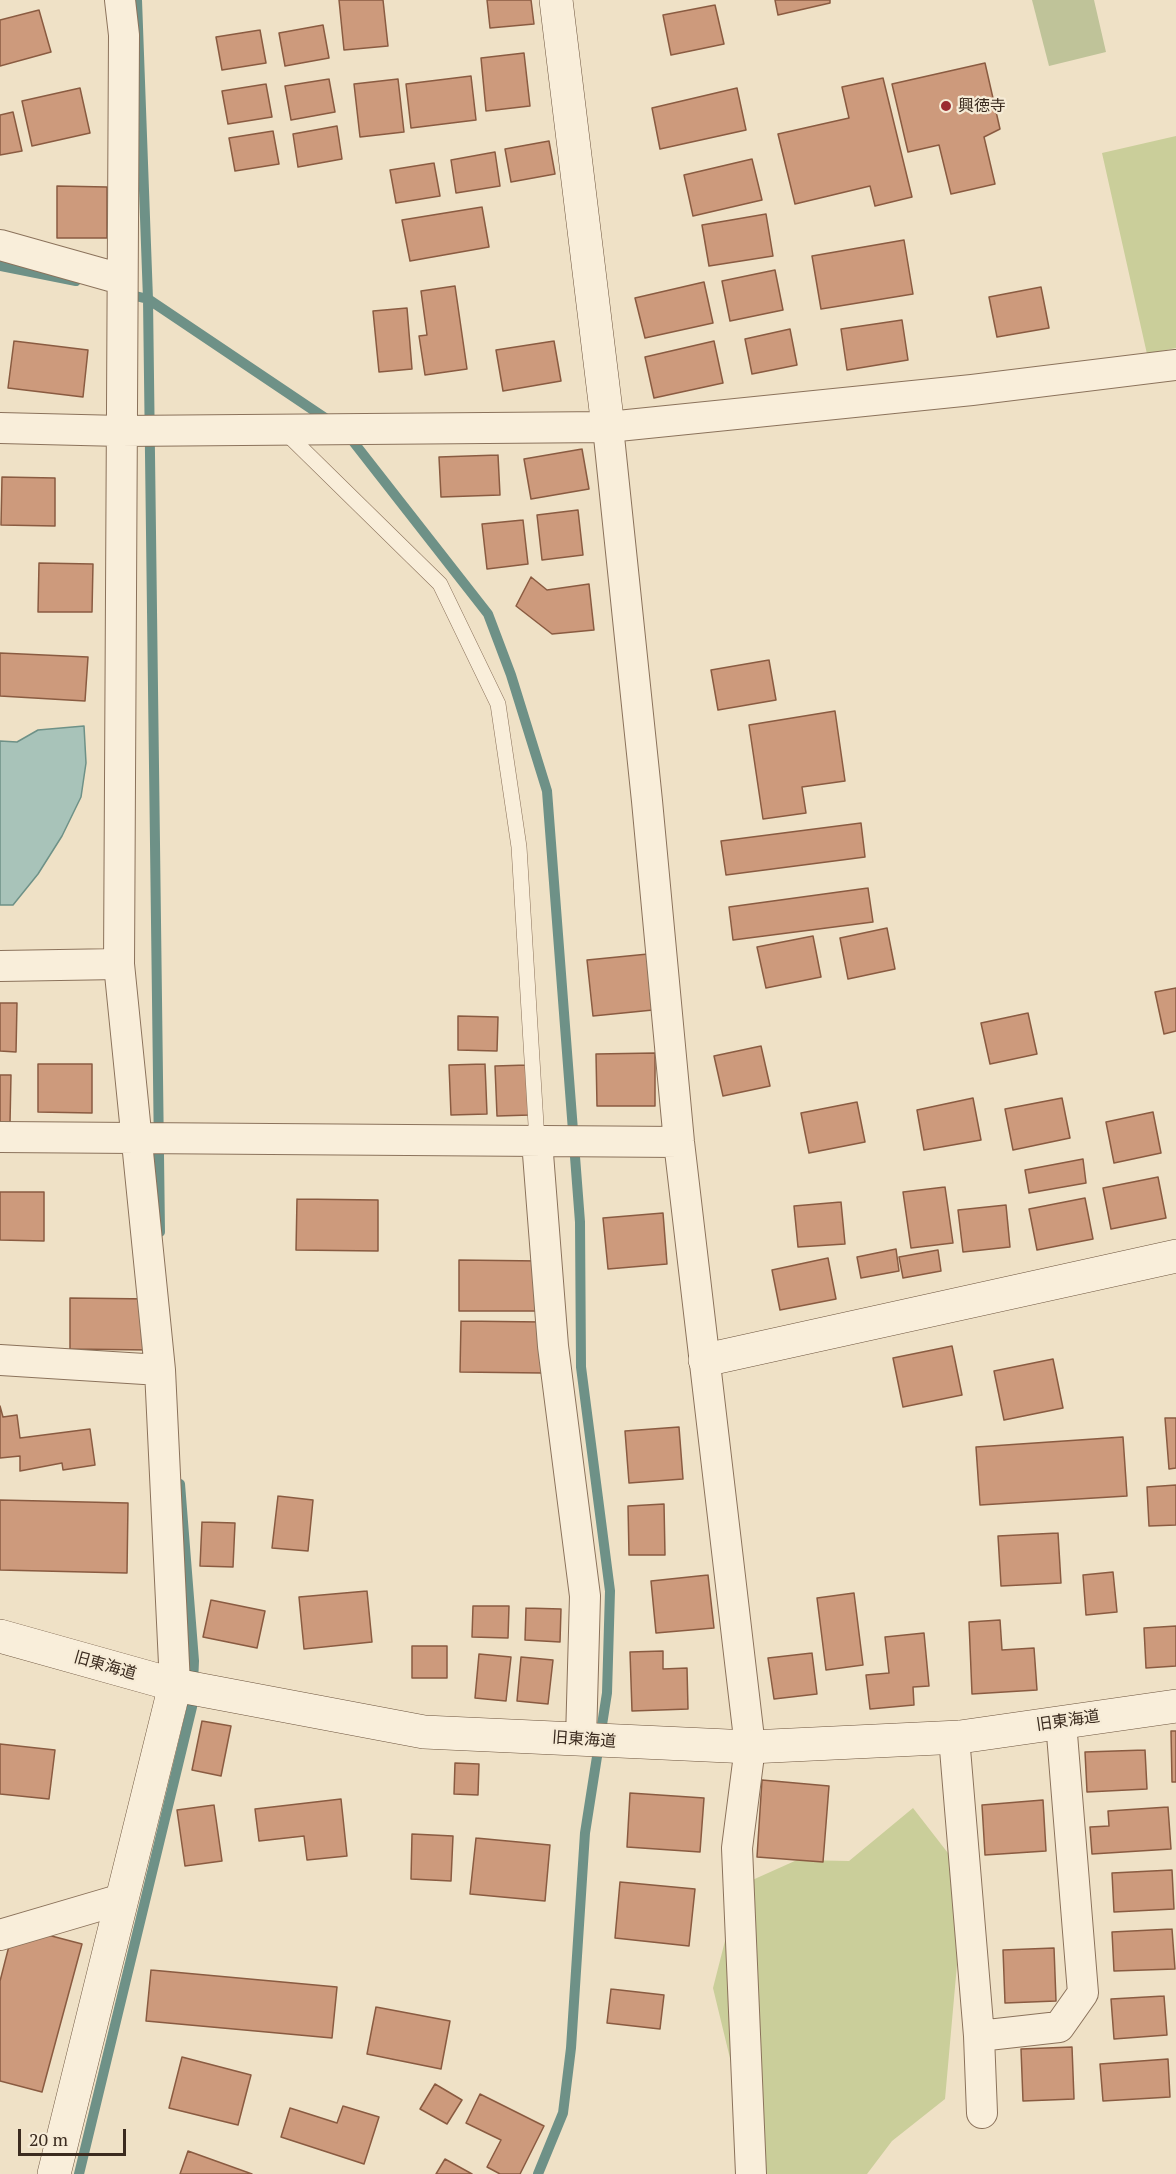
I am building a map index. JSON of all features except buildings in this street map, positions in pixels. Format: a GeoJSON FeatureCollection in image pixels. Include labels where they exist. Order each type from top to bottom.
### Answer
{"type":"FeatureCollection","features":[{"type":"Feature","properties":{"kind":"street"},"geometry":{"type":"LineString","coordinates":[[54,2174],[175,1685],[160,1370],[119,964],[124,35],[120,0]]}},
{"type":"Feature","properties":{"kind":"street"},"geometry":{"type":"LineString","coordinates":[[556,0],[608,427],[647,801],[679,1142],[750,1747],[737,1848],[751,2174]]}},
{"type":"Feature","properties":{"kind":"street"},"geometry":{"type":"LineString","coordinates":[[0,245],[121,279]]}},
{"type":"Feature","properties":{"kind":"street"},"geometry":{"type":"LineString","coordinates":[[0,428],[121,430],[608,427],[972,390],[1176,365]]}},
{"type":"Feature","properties":{"kind":"street"},"geometry":{"type":"LineString","coordinates":[[0,966],[119,964]]}},
{"type":"Feature","properties":{"kind":"street"},"geometry":{"type":"LineString","coordinates":[[0,1137],[135,1136],[679,1142]]}},
{"type":"Feature","properties":{"kind":"street"},"geometry":{"type":"LineString","coordinates":[[537,1141],[553,1346],[585,1596],[581,1739]]}},
{"type":"Feature","properties":{"kind":"street"},"geometry":{"type":"LineString","coordinates":[[705,1360],[1176,1256]]}},
{"type":"Feature","properties":{"kind":"street"},"geometry":{"type":"LineString","coordinates":[[0,1360],[160,1370]]}},
{"type":"Feature","properties":{"kind":"street","name":"旧東海道"},"geometry":{"type":"LineString","coordinates":[[0,1636],[175,1685],[424,1732],[750,1747],[954,1737],[1176,1706]]}},
{"type":"Feature","properties":{"kind":"street"},"geometry":{"type":"LineString","coordinates":[[979,2036],[1059,2027],[1083,1993],[1061,1722]]}},
{"type":"Feature","properties":{"kind":"street"},"geometry":{"type":"LineString","coordinates":[[954,1737],[979,2036],[982,2113]]}},
{"type":"Feature","properties":{"kind":"street"},"geometry":{"type":"LineString","coordinates":[[0,1935],[122,1899]]}},
{"type":"Feature","properties":{"kind":"lane"},"geometry":{"type":"LineString","coordinates":[[282,429],[440,584],[498,704],[519,846],[537,1141]]}},
{"type":"Feature","properties":{"kind":"green space"},"geometry":{"type":"Polygon","coordinates":[[[1032,0],[1094,0],[1106,52],[1049,66],[1032,0]]]}},
{"type":"Feature","properties":{"kind":"green space"},"geometry":{"type":"Polygon","coordinates":[[[1176,136],[1176,348],[1147,354],[1102,153],[1176,136]]]}},
{"type":"Feature","properties":{"kind":"green space"},"geometry":{"type":"Polygon","coordinates":[[[913,1808],[965,1875],[945,2099],[892,2141],[867,2174],[753,2174],[750,2141],[713,1988],[739,1886],[797,1860],[849,1861],[913,1808]]]}},
{"type":"Feature","properties":{"kind":"water"},"geometry":{"type":"Polygon","coordinates":[[[84,726],[86,763],[81,797],[62,836],[38,874],[13,905],[0,905],[0,741],[17,742],[38,730],[84,726]]]}},
{"type":"Feature","properties":{"kind":"waterway"},"geometry":{"type":"LineString","coordinates":[[137,0],[148,299],[160,1232]]}},
{"type":"Feature","properties":{"kind":"waterway"},"geometry":{"type":"LineString","coordinates":[[0,266],[76,281]]}},
{"type":"Feature","properties":{"kind":"waterway"},"geometry":{"type":"LineString","coordinates":[[123,293],[148,299],[331,422]]}},
{"type":"Feature","properties":{"kind":"waterway"},"geometry":{"type":"LineString","coordinates":[[348,435],[488,614],[511,675],[547,791],[580,1222],[581,1367],[610,1591],[607,1693],[585,1833],[571,2048],[563,2113],[538,2174]]}},
{"type":"Feature","properties":{"kind":"waterway"},"geometry":{"type":"LineString","coordinates":[[79,2174],[192,1707],[194,1661],[180,1484]]}},
{"type":"Feature","properties":{"kind":"place","name":"興徳寺"},"geometry":{"type":"Point","coordinates":[946,106]}}]}
